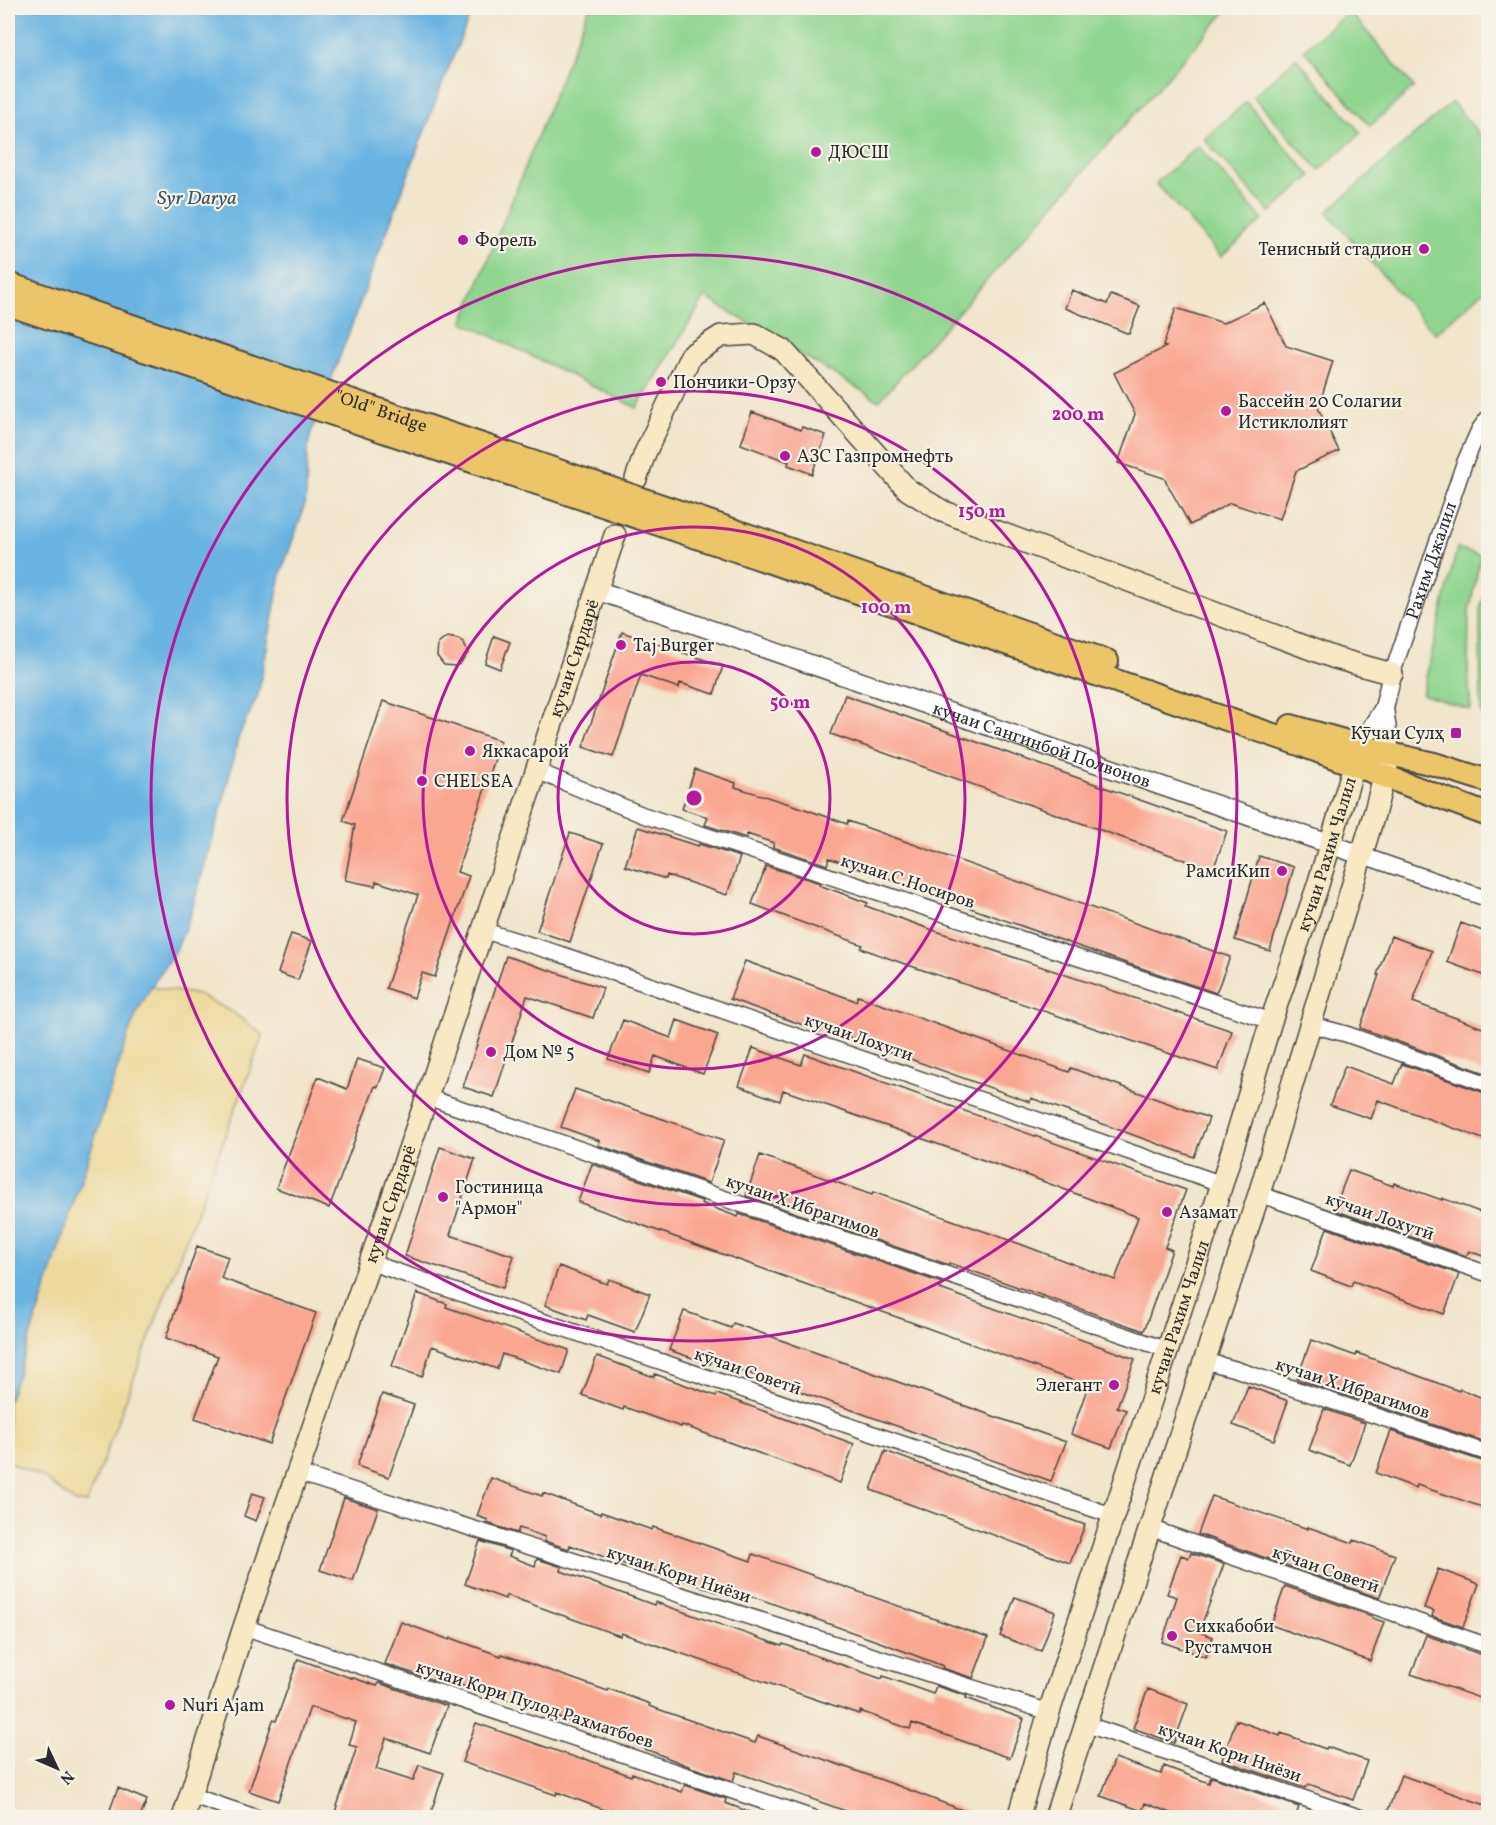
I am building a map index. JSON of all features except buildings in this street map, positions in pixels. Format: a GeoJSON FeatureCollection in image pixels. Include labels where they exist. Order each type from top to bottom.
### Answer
{"type":"FeatureCollection","features":[{"type":"Feature","properties":{"kind":"main road","name":"\"Old\" Bridge"},"geometry":{"type":"LineString","coordinates":[[8,284],[753,547]]}},
{"type":"Feature","properties":{"kind":"main road","name":"\"Old\" Bridge"},"geometry":{"type":"LineString","coordinates":[[8,304],[753,547]]}},
{"type":"Feature","properties":{"kind":"main road"},"geometry":{"type":"LineString","coordinates":[[636,479],[645,453],[691,355],[722,336],[753,334],[783,350],[908,490],[942,511],[1335,658],[1392,674]]}},
{"type":"Feature","properties":{"kind":"main road","name":"кучаи Сирдарё"},"geometry":{"type":"LineString","coordinates":[[183,1818],[244,1627],[427,1097],[615,535]]}},
{"type":"Feature","properties":{"kind":"main road"},"geometry":{"type":"LineString","coordinates":[[753,547],[1309,732],[1357,756],[1385,778],[1488,814]]}},
{"type":"Feature","properties":{"kind":"main road"},"geometry":{"type":"LineString","coordinates":[[1357,756],[1390,754],[1434,764],[1488,781]]}},
{"type":"Feature","properties":{"kind":"main road","name":"кучаи Рахим Чалил"},"geometry":{"type":"LineString","coordinates":[[1055,1818],[1259,1194],[1312,1025],[1385,778],[1390,754]]}},
{"type":"Feature","properties":{"kind":"main road","name":"кучаи Рахим Чалил"},"geometry":{"type":"LineString","coordinates":[[1018,1818],[1049,1712],[1222,1184],[1271,1021],[1357,756]]}},
{"type":"Feature","properties":{"kind":"street","name":"Рахим Джалил"},"geometry":{"type":"LineString","coordinates":[[1384,708],[1392,674],[1464,464],[1479,430],[1488,418]]}},
{"type":"Feature","properties":{"kind":"street","name":"кучаи Сангинбой Полвонов"},"geometry":{"type":"LineString","coordinates":[[596,590],[1488,899]]}},
{"type":"Feature","properties":{"kind":"street"},"geometry":{"type":"LineString","coordinates":[[1357,756],[1384,708]]}},
{"type":"Feature","properties":{"kind":"street"},"geometry":{"type":"LineString","coordinates":[[1384,708],[1390,754]]}},
{"type":"Feature","properties":{"kind":"street","name":"кучаи С.Носиров"},"geometry":{"type":"LineString","coordinates":[[537,771],[644,815],[1271,1021]]}},
{"type":"Feature","properties":{"kind":"street","name":"кучаи Лохути"},"geometry":{"type":"LineString","coordinates":[[482,930],[574,959],[1222,1184]]}},
{"type":"Feature","properties":{"kind":"street"},"geometry":{"type":"LineString","coordinates":[[1312,1025],[1346,1034],[1488,1084]]}},
{"type":"Feature","properties":{"kind":"street","name":"кучаи Х.Ибрагимов"},"geometry":{"type":"LineString","coordinates":[[427,1097],[1168,1350]]}},
{"type":"Feature","properties":{"kind":"street","name":"кӯчаи Лохутӣ"},"geometry":{"type":"LineString","coordinates":[[1259,1194],[1488,1274]]}},
{"type":"Feature","properties":{"kind":"street","name":"кӯчаи Советӣ"},"geometry":{"type":"LineString","coordinates":[[369,1262],[1114,1516]]}},
{"type":"Feature","properties":{"kind":"street","name":"кучаи Х.Ибрагимов"},"geometry":{"type":"LineString","coordinates":[[1205,1361],[1488,1453]]}},
{"type":"Feature","properties":{"kind":"street","name":"кучаи Кори Ниёзи"},"geometry":{"type":"LineString","coordinates":[[298,1473],[1049,1712]]}},
{"type":"Feature","properties":{"kind":"street","name":"кӯчаи Советӣ"},"geometry":{"type":"LineString","coordinates":[[1150,1528],[1488,1646]]}},
{"type":"Feature","properties":{"kind":"street","name":"кучаи Кори Пулод Рахматбоев"},"geometry":{"type":"LineString","coordinates":[[244,1627],[813,1818]]}},
{"type":"Feature","properties":{"kind":"street","name":"кучаи Кори Ниёзи"},"geometry":{"type":"LineString","coordinates":[[1085,1724],[1362,1818]]}},
{"type":"Feature","properties":{"kind":"street"},"geometry":{"type":"LineString","coordinates":[[190,1795],[258,1818]]}},
{"type":"Feature","properties":{"kind":"green space","name":"ДЮСШ"},"geometry":{"type":"Polygon","coordinates":[[[589,8],[1229,8],[879,401],[705,297],[637,408],[463,322],[589,8]]]}},
{"type":"Feature","properties":{"kind":"green space"},"geometry":{"type":"Polygon","coordinates":[[[1349,11],[1414,87],[1370,126],[1304,50],[1349,11]]]}},
{"type":"Feature","properties":{"kind":"green space"},"geometry":{"type":"Polygon","coordinates":[[[1296,58],[1361,133],[1319,170],[1253,96],[1296,58]]]}},
{"type":"Feature","properties":{"kind":"green space"},"geometry":{"type":"Polygon","coordinates":[[[1246,102],[1311,176],[1270,213],[1204,139],[1246,102]]]}},
{"type":"Feature","properties":{"kind":"green space","name":"Тенисный стадион"},"geometry":{"type":"Polygon","coordinates":[[[1452,102],[1488,144],[1488,287],[1435,334],[1327,212],[1452,102]]]}},
{"type":"Feature","properties":{"kind":"green space"},"geometry":{"type":"Polygon","coordinates":[[[1198,146],[1263,220],[1221,257],[1156,183],[1198,146]]]}},
{"type":"Feature","properties":{"kind":"green space"},"geometry":{"type":"Polygon","coordinates":[[[1457,548],[1481,555],[1469,611],[1468,672],[1471,710],[1422,694],[1457,548]]]}},
{"type":"Feature","properties":{"kind":"green space"},"geometry":{"type":"Polygon","coordinates":[[[1488,595],[1488,716],[1481,714],[1480,609],[1483,599],[1488,595]]]}},
{"type":"Feature","properties":{"kind":"sand"},"geometry":{"type":"Polygon","coordinates":[[[151,987],[199,995],[232,1012],[263,1035],[87,1503],[74,1502],[43,1477],[8,1462],[8,1401],[129,1032],[151,987]]]}},
{"type":"Feature","properties":{"kind":"water","name":"Syr Darya"},"geometry":{"type":"Polygon","coordinates":[[[8,8],[473,8],[310,436],[307,454],[306,498],[281,573],[258,695],[238,738],[223,802],[190,916],[177,948],[151,987],[129,1032],[8,1401],[8,8]]]}},
{"type":"Feature","properties":{"kind":"place","name":"ДЮСШ"},"geometry":{"type":"Point","coordinates":[816,152]}},
{"type":"Feature","properties":{"kind":"place","name":"Форель"},"geometry":{"type":"Point","coordinates":[463,240]}},
{"type":"Feature","properties":{"kind":"place","name":"Тенисный стадион"},"geometry":{"type":"Point","coordinates":[1424,249]}},
{"type":"Feature","properties":{"kind":"place","name":"Пончики-Орзу"},"geometry":{"type":"Point","coordinates":[661,382]}},
{"type":"Feature","properties":{"kind":"place","name":"Бассейн 20 Солагии Истиклолият"},"geometry":{"type":"Point","coordinates":[1226,411]}},
{"type":"Feature","properties":{"kind":"place","name":"АЗС Газпромнефть"},"geometry":{"type":"Point","coordinates":[785,456]}},
{"type":"Feature","properties":{"kind":"place","name":"Taj Burger"},"geometry":{"type":"Point","coordinates":[621,645]}},
{"type":"Feature","properties":{"kind":"place","name":"Кӯчаи Сулҳ"},"geometry":{"type":"Point","coordinates":[1456,733]}},
{"type":"Feature","properties":{"kind":"place","name":"Яккасарой"},"geometry":{"type":"Point","coordinates":[470,751]}},
{"type":"Feature","properties":{"kind":"place","name":"CHELSEA"},"geometry":{"type":"Point","coordinates":[422,781]}},
{"type":"Feature","properties":{"kind":"place","name":"РамсиКип"},"geometry":{"type":"Point","coordinates":[1282,871]}},
{"type":"Feature","properties":{"kind":"place","name":"Дом № 5"},"geometry":{"type":"Point","coordinates":[491,1052]}},
{"type":"Feature","properties":{"kind":"place","name":"Гостиница \"Армон\""},"geometry":{"type":"Point","coordinates":[443,1197]}},
{"type":"Feature","properties":{"kind":"place","name":"Азамат"},"geometry":{"type":"Point","coordinates":[1167,1212]}},
{"type":"Feature","properties":{"kind":"place","name":"Элегант"},"geometry":{"type":"Point","coordinates":[1114,1385]}},
{"type":"Feature","properties":{"kind":"place","name":"Сихкабоби Рустамчон"},"geometry":{"type":"Point","coordinates":[1172,1636]}},
{"type":"Feature","properties":{"kind":"place","name":"Nuri Ajam"},"geometry":{"type":"Point","coordinates":[170,1705]}}]}
